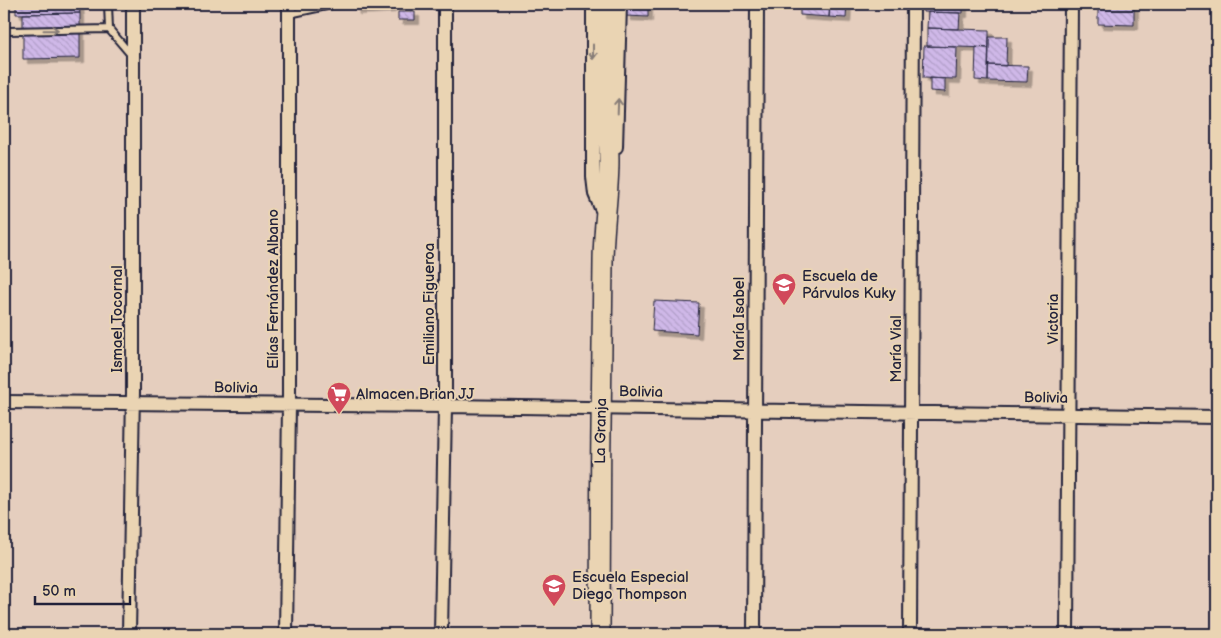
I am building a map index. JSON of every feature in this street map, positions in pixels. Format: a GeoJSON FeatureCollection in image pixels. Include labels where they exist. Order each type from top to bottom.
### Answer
{"type":"FeatureCollection","features":[{"type":"Feature","properties":{"kind":"main road","name":"La Granja"},"geometry":{"type":"LineString","coordinates":[[604,228],[601,208],[601,147],[605,116],[606,4]]}},
{"type":"Feature","properties":{"kind":"main road","name":"La Granja"},"geometry":{"type":"LineString","coordinates":[[600,634],[604,228],[609,189],[610,158],[605,116]]}},
{"type":"Feature","properties":{"kind":"street","name":"Ismael Tocornal"},"geometry":{"type":"LineString","coordinates":[[129,634],[133,402],[133,4]]}},
{"type":"Feature","properties":{"kind":"street","name":"La Granja"},"geometry":{"type":"LineString","coordinates":[[593,4],[593,177],[595,194],[601,208]]}},
{"type":"Feature","properties":{"kind":"street","name":"La Granja"},"geometry":{"type":"LineString","coordinates":[[609,189],[617,130],[620,4]]}},
{"type":"Feature","properties":{"kind":"street","name":"María Isabel"},"geometry":{"type":"LineString","coordinates":[[754,634],[757,4]]}},
{"type":"Feature","properties":{"kind":"street","name":"María Vial"},"geometry":{"type":"LineString","coordinates":[[910,634],[913,4]]}},
{"type":"Feature","properties":{"kind":"street","name":"Victoria"},"geometry":{"type":"LineString","coordinates":[[1067,634],[1071,4]]}},
{"type":"Feature","properties":{"kind":"street","name":"Emiliano Figueroa"},"geometry":{"type":"LineString","coordinates":[[441,634],[445,406],[445,5]]}},
{"type":"Feature","properties":{"kind":"street","name":"Elías Fernández Albano"},"geometry":{"type":"LineString","coordinates":[[286,634],[289,405],[289,9]]}},
{"type":"Feature","properties":{"kind":"street","name":"Bolivia"},"geometry":{"type":"LineString","coordinates":[[4,402],[133,402],[1217,417]]}},
{"type":"Feature","properties":{"kind":"lane"},"geometry":{"type":"LineString","coordinates":[[108,4],[109,29],[132,57]]}},
{"type":"Feature","properties":{"kind":"lane"},"geometry":{"type":"LineString","coordinates":[[289,9],[331,4],[352,4]]}},
{"type":"Feature","properties":{"kind":"lane"},"geometry":{"type":"LineString","coordinates":[[428,4],[445,5]]}},
{"type":"Feature","properties":{"kind":"lane"},"geometry":{"type":"LineString","coordinates":[[4,27],[8,31],[109,29]]}},
{"type":"Feature","properties":{"kind":"building"},"geometry":{"type":"Polygon","coordinates":[[[40,4],[79,4],[80,13],[16,14],[16,6],[41,6],[40,4]]]}},
{"type":"Feature","properties":{"kind":"building"},"geometry":{"type":"Polygon","coordinates":[[[354,4],[391,4],[391,8],[355,10],[354,4]]]}},
{"type":"Feature","properties":{"kind":"building"},"geometry":{"type":"Polygon","coordinates":[[[626,4],[648,4],[648,17],[626,16],[626,4]]]}},
{"type":"Feature","properties":{"kind":"building"},"geometry":{"type":"Polygon","coordinates":[[[800,4],[830,4],[829,17],[800,15],[800,4]]]}},
{"type":"Feature","properties":{"kind":"building"},"geometry":{"type":"Polygon","coordinates":[[[830,4],[847,4],[846,18],[829,17],[830,4]]]}},
{"type":"Feature","properties":{"kind":"building"},"geometry":{"type":"Polygon","coordinates":[[[923,4],[963,4],[963,13],[923,12],[923,4]]]}},
{"type":"Feature","properties":{"kind":"building"},"geometry":{"type":"Polygon","coordinates":[[[1098,4],[1134,4],[1134,25],[1098,24],[1098,4]]]}},
{"type":"Feature","properties":{"kind":"building"},"geometry":{"type":"Polygon","coordinates":[[[398,12],[415,12],[415,20],[398,20],[398,12]]]}},
{"type":"Feature","properties":{"kind":"building"},"geometry":{"type":"Polygon","coordinates":[[[928,12],[960,13],[959,29],[927,28],[928,12]]]}},
{"type":"Feature","properties":{"kind":"building"},"geometry":{"type":"Polygon","coordinates":[[[80,13],[80,58],[23,59],[23,14],[80,13]]]}},
{"type":"Feature","properties":{"kind":"building"},"geometry":{"type":"Polygon","coordinates":[[[927,28],[989,30],[989,48],[927,46],[927,28]]]}},
{"type":"Feature","properties":{"kind":"building"},"geometry":{"type":"Polygon","coordinates":[[[989,37],[1007,37],[1006,66],[988,65],[989,37]]]}},
{"type":"Feature","properties":{"kind":"building"},"geometry":{"type":"Polygon","coordinates":[[[924,46],[957,47],[956,79],[923,78],[924,46]]]}},
{"type":"Feature","properties":{"kind":"building"},"geometry":{"type":"Polygon","coordinates":[[[976,47],[989,48],[988,81],[975,80],[976,47]]]}},
{"type":"Feature","properties":{"kind":"building"},"geometry":{"type":"Polygon","coordinates":[[[988,65],[1028,66],[1027,82],[988,81],[988,65]]]}},
{"type":"Feature","properties":{"kind":"building"},"geometry":{"type":"Polygon","coordinates":[[[930,78],[945,79],[945,92],[930,91],[930,78]]]}},
{"type":"Feature","properties":{"kind":"building"},"geometry":{"type":"Polygon","coordinates":[[[654,301],[699,303],[697,334],[652,331],[654,301]]]}},
{"type":"Feature","properties":{"kind":"place","name":"Escuela de Párvulos Kuky"},"geometry":{"type":"Point","coordinates":[784,306]}},
{"type":"Feature","properties":{"kind":"place","name":"Almacen Brian JJ"},"geometry":{"type":"Point","coordinates":[339,415]}},
{"type":"Feature","properties":{"kind":"place","name":"Escuela Especial Diego Thompson"},"geometry":{"type":"Point","coordinates":[554,607]}}]}
